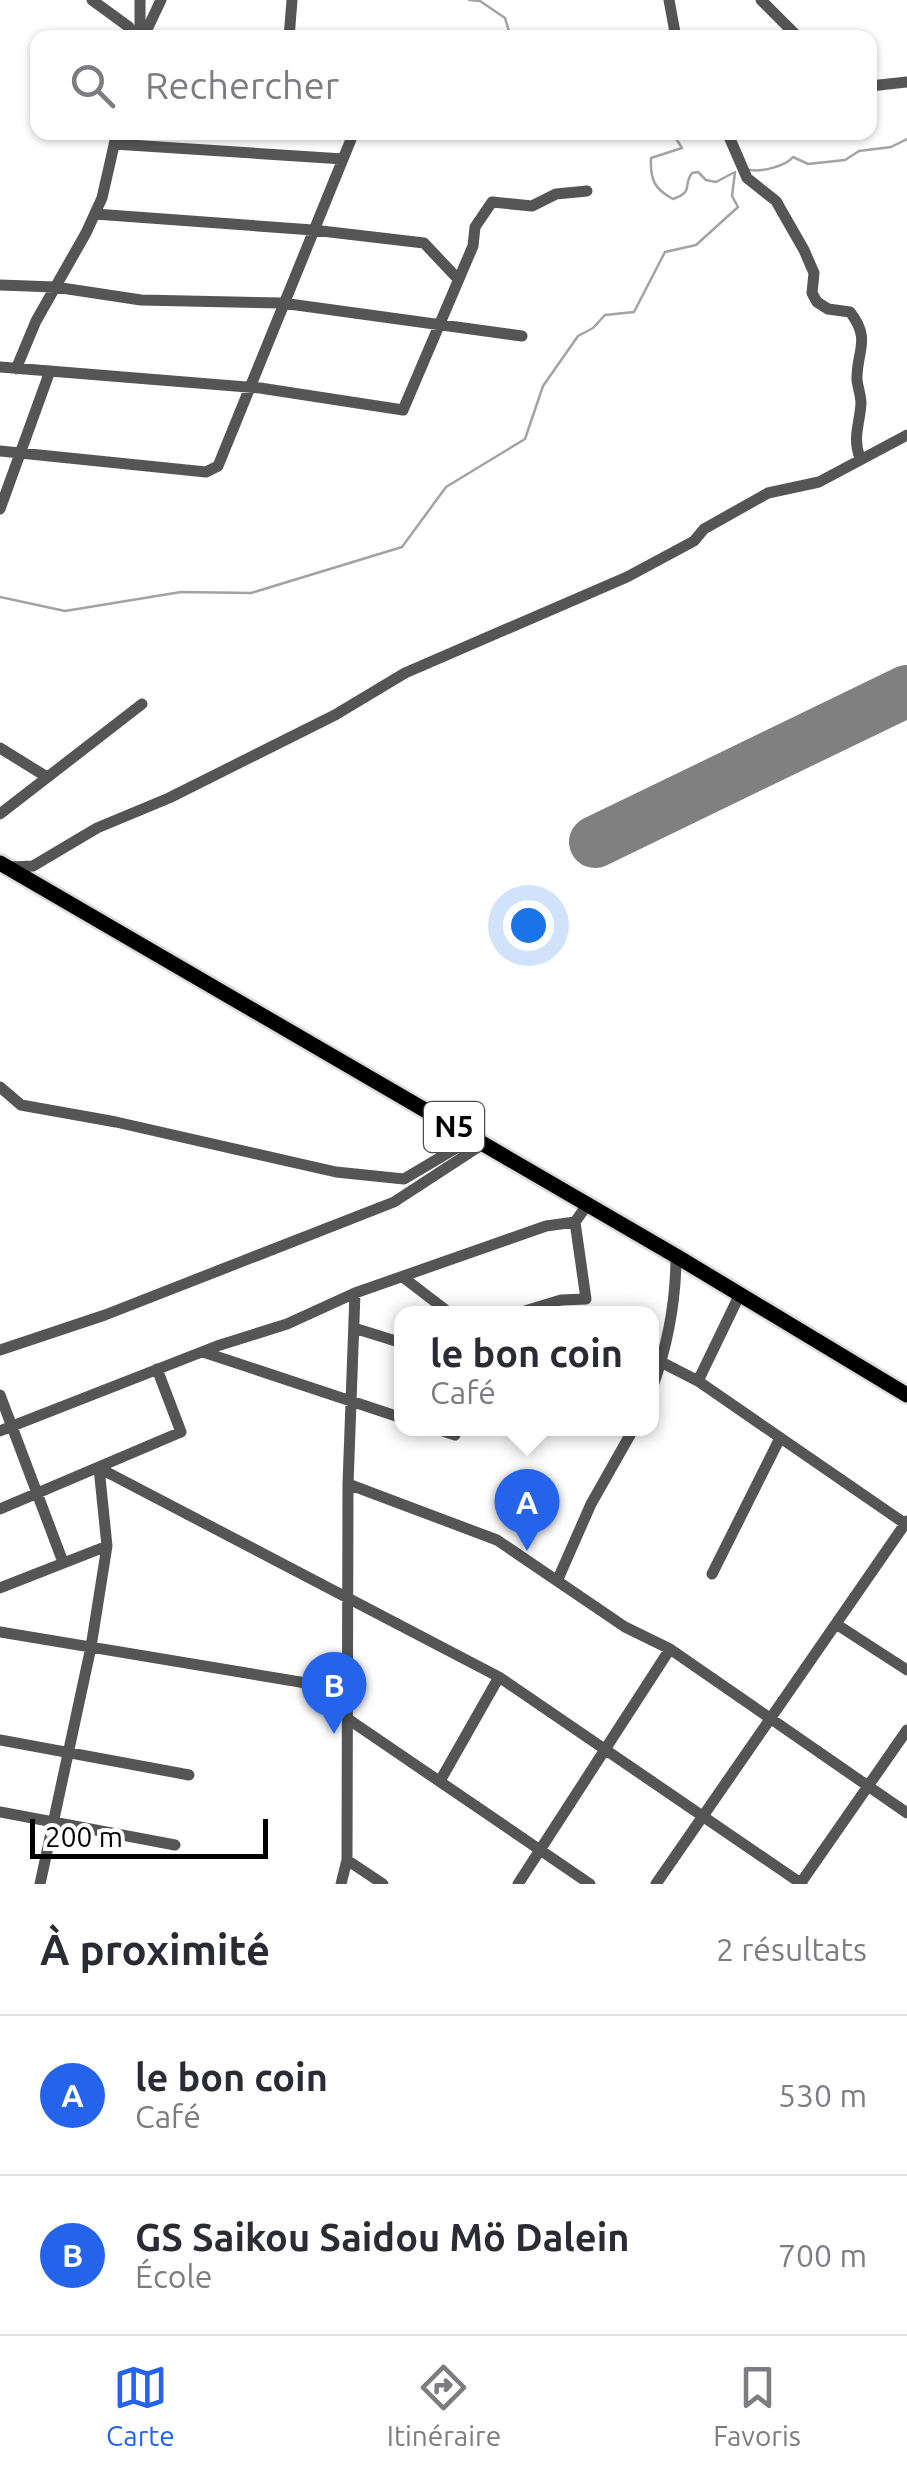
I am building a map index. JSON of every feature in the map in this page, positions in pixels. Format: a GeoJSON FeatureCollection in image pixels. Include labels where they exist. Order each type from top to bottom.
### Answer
{"type":"FeatureCollection","features":[{"type":"Feature","properties":{"kind":"highway","name":"N5"},"geometry":{"type":"LineString","coordinates":[[2,866],[676,1256],[907,1395]]}},
{"type":"Feature","properties":{"kind":"street"},"geometry":{"type":"LineString","coordinates":[[92,0],[132,30]]}},
{"type":"Feature","properties":{"kind":"street"},"geometry":{"type":"LineString","coordinates":[[140,0],[140,30]]}},
{"type":"Feature","properties":{"kind":"street"},"geometry":{"type":"LineString","coordinates":[[144,30],[161,0]]}},
{"type":"Feature","properties":{"kind":"street"},"geometry":{"type":"LineString","coordinates":[[290,30],[292,0]]}},
{"type":"Feature","properties":{"kind":"street"},"geometry":{"type":"LineString","coordinates":[[668,0],[674,30]]}},
{"type":"Feature","properties":{"kind":"street"},"geometry":{"type":"LineString","coordinates":[[761,0],[791,30]]}},
{"type":"Feature","properties":{"kind":"street"},"geometry":{"type":"LineString","coordinates":[[877,85],[907,82]]}},
{"type":"Feature","properties":{"kind":"street"},"geometry":{"type":"LineString","coordinates":[[16,369],[36,321],[95,214],[114,140]]}},
{"type":"Feature","properties":{"kind":"street"},"geometry":{"type":"LineString","coordinates":[[137,140],[343,159]]}},
{"type":"Feature","properties":{"kind":"street"},"geometry":{"type":"LineString","coordinates":[[0,451],[206,472],[218,466],[351,140]]}},
{"type":"Feature","properties":{"kind":"street"},"geometry":{"type":"LineString","coordinates":[[730,140],[743,169],[776,201],[804,250],[814,272],[812,293],[817,302],[828,309],[850,312],[861,330],[864,346],[857,376],[861,402],[855,428],[860,458]]}},
{"type":"Feature","properties":{"kind":"street"},"geometry":{"type":"LineString","coordinates":[[0,368],[248,387],[403,410],[472,246],[476,227],[492,202],[532,206],[556,194],[587,191]]}},
{"type":"Feature","properties":{"kind":"street"},"geometry":{"type":"LineString","coordinates":[[95,214],[313,230],[424,243],[458,279]]}},
{"type":"Feature","properties":{"kind":"street"},"geometry":{"type":"LineString","coordinates":[[0,285],[55,287],[141,300],[282,302],[522,336]]}},
{"type":"Feature","properties":{"kind":"street"},"geometry":{"type":"LineString","coordinates":[[0,510],[50,371]]}},
{"type":"Feature","properties":{"kind":"street"},"geometry":{"type":"LineString","coordinates":[[2,866],[33,866],[97,828],[169,798],[335,715],[405,673],[626,577],[694,541],[704,529],[768,493],[819,482],[907,435]]}},
{"type":"Feature","properties":{"kind":"street"},"geometry":{"type":"LineString","coordinates":[[0,814],[142,704]]}},
{"type":"Feature","properties":{"kind":"street"},"geometry":{"type":"LineString","coordinates":[[0,748],[47,777]]}},
{"type":"Feature","properties":{"kind":"street"},"geometry":{"type":"LineString","coordinates":[[0,1087],[21,1105],[116,1122],[336,1172],[404,1179],[478,1141]]}},
{"type":"Feature","properties":{"kind":"street"},"geometry":{"type":"LineString","coordinates":[[0,1350],[105,1315],[394,1202],[478,1141]]}},
{"type":"Feature","properties":{"kind":"street"},"geometry":{"type":"LineString","coordinates":[[6,1429],[202,1352],[287,1324],[355,1294],[546,1226],[574,1222],[587,1205]]}},
{"type":"Feature","properties":{"kind":"street"},"geometry":{"type":"LineString","coordinates":[[541,1306],[586,1299],[574,1222]]}},
{"type":"Feature","properties":{"kind":"street"},"geometry":{"type":"LineString","coordinates":[[659,1368],[676,1287],[676,1256]]}},
{"type":"Feature","properties":{"kind":"street"},"geometry":{"type":"LineString","coordinates":[[404,1278],[441,1306]]}},
{"type":"Feature","properties":{"kind":"street"},"geometry":{"type":"LineString","coordinates":[[341,1884],[347,1860],[348,1484],[355,1294]]}},
{"type":"Feature","properties":{"kind":"street"},"geometry":{"type":"LineString","coordinates":[[698,1381],[740,1294]]}},
{"type":"Feature","properties":{"kind":"street"},"geometry":{"type":"LineString","coordinates":[[354,1328],[394,1340]]}},
{"type":"Feature","properties":{"kind":"street"},"geometry":{"type":"LineString","coordinates":[[202,1352],[394,1415]]}},
{"type":"Feature","properties":{"kind":"street"},"geometry":{"type":"LineString","coordinates":[[656,1884],[906,1523],[698,1381],[661,1362]]}},
{"type":"Feature","properties":{"kind":"street"},"geometry":{"type":"LineString","coordinates":[[0,1509],[181,1432],[158,1370]]}},
{"type":"Feature","properties":{"kind":"street"},"geometry":{"type":"LineString","coordinates":[[0,1395],[6,1429],[63,1562]]}},
{"type":"Feature","properties":{"kind":"street"},"geometry":{"type":"LineString","coordinates":[[558,1579],[591,1504],[629,1436]]}},
{"type":"Feature","properties":{"kind":"street"},"geometry":{"type":"LineString","coordinates":[[712,1574],[780,1438]]}},
{"type":"Feature","properties":{"kind":"street"},"geometry":{"type":"LineString","coordinates":[[40,1884],[91,1648],[107,1546],[99,1468]]}},
{"type":"Feature","properties":{"kind":"street"},"geometry":{"type":"LineString","coordinates":[[99,1468],[499,1678],[801,1884],[907,1730]]}},
{"type":"Feature","properties":{"kind":"street"},"geometry":{"type":"LineString","coordinates":[[348,1484],[497,1540],[625,1627],[670,1649],[907,1813]]}},
{"type":"Feature","properties":{"kind":"street"},"geometry":{"type":"LineString","coordinates":[[0,1588],[107,1546]]}},
{"type":"Feature","properties":{"kind":"street"},"geometry":{"type":"LineString","coordinates":[[836,1624],[907,1670]]}},
{"type":"Feature","properties":{"kind":"street"},"geometry":{"type":"LineString","coordinates":[[0,1632],[348,1690]]}},
{"type":"Feature","properties":{"kind":"street"},"geometry":{"type":"LineString","coordinates":[[518,1884],[670,1649]]}},
{"type":"Feature","properties":{"kind":"street"},"geometry":{"type":"LineString","coordinates":[[440,1781],[499,1678]]}},
{"type":"Feature","properties":{"kind":"street"},"geometry":{"type":"LineString","coordinates":[[348,1718],[590,1884]]}},
{"type":"Feature","properties":{"kind":"street"},"geometry":{"type":"LineString","coordinates":[[0,1740],[189,1775]]}},
{"type":"Feature","properties":{"kind":"street"},"geometry":{"type":"LineString","coordinates":[[0,1812],[175,1844]]}},
{"type":"Feature","properties":{"kind":"street"},"geometry":{"type":"LineString","coordinates":[[347,1860],[382,1884]]}},
{"type":"Feature","properties":{"kind":"waterway"},"geometry":{"type":"LineString","coordinates":[[469,0],[480,1],[505,18],[509,30]]}},
{"type":"Feature","properties":{"kind":"waterway"},"geometry":{"type":"LineString","coordinates":[[750,170],[773,168],[793,157],[808,164],[845,160],[859,151],[891,147],[907,139]]}},
{"type":"Feature","properties":{"kind":"waterway"},"geometry":{"type":"LineString","coordinates":[[677,140],[682,148],[651,158],[654,183],[673,199],[686,191],[692,173],[698,172],[706,180],[716,182],[733,173]]}},
{"type":"Feature","properties":{"kind":"waterway"},"geometry":{"type":"LineString","coordinates":[[0,597],[65,611],[181,592],[251,593],[402,547],[446,487],[525,439],[543,386],[578,336],[605,315],[634,312],[665,252],[696,245],[738,207],[732,196],[735,172]]}},
{"type":"Feature","properties":{"kind":"runway"},"geometry":{"type":"LineString","coordinates":[[595,842],[907,691]]}},
{"type":"Feature","properties":{"kind":"place","name":"le bon coin"},"geometry":{"type":"Point","coordinates":[527,1551]}},
{"type":"Feature","properties":{"kind":"place","name":"GS Saikou Saidou Mö Dalein"},"geometry":{"type":"Point","coordinates":[334,1734]}}]}
